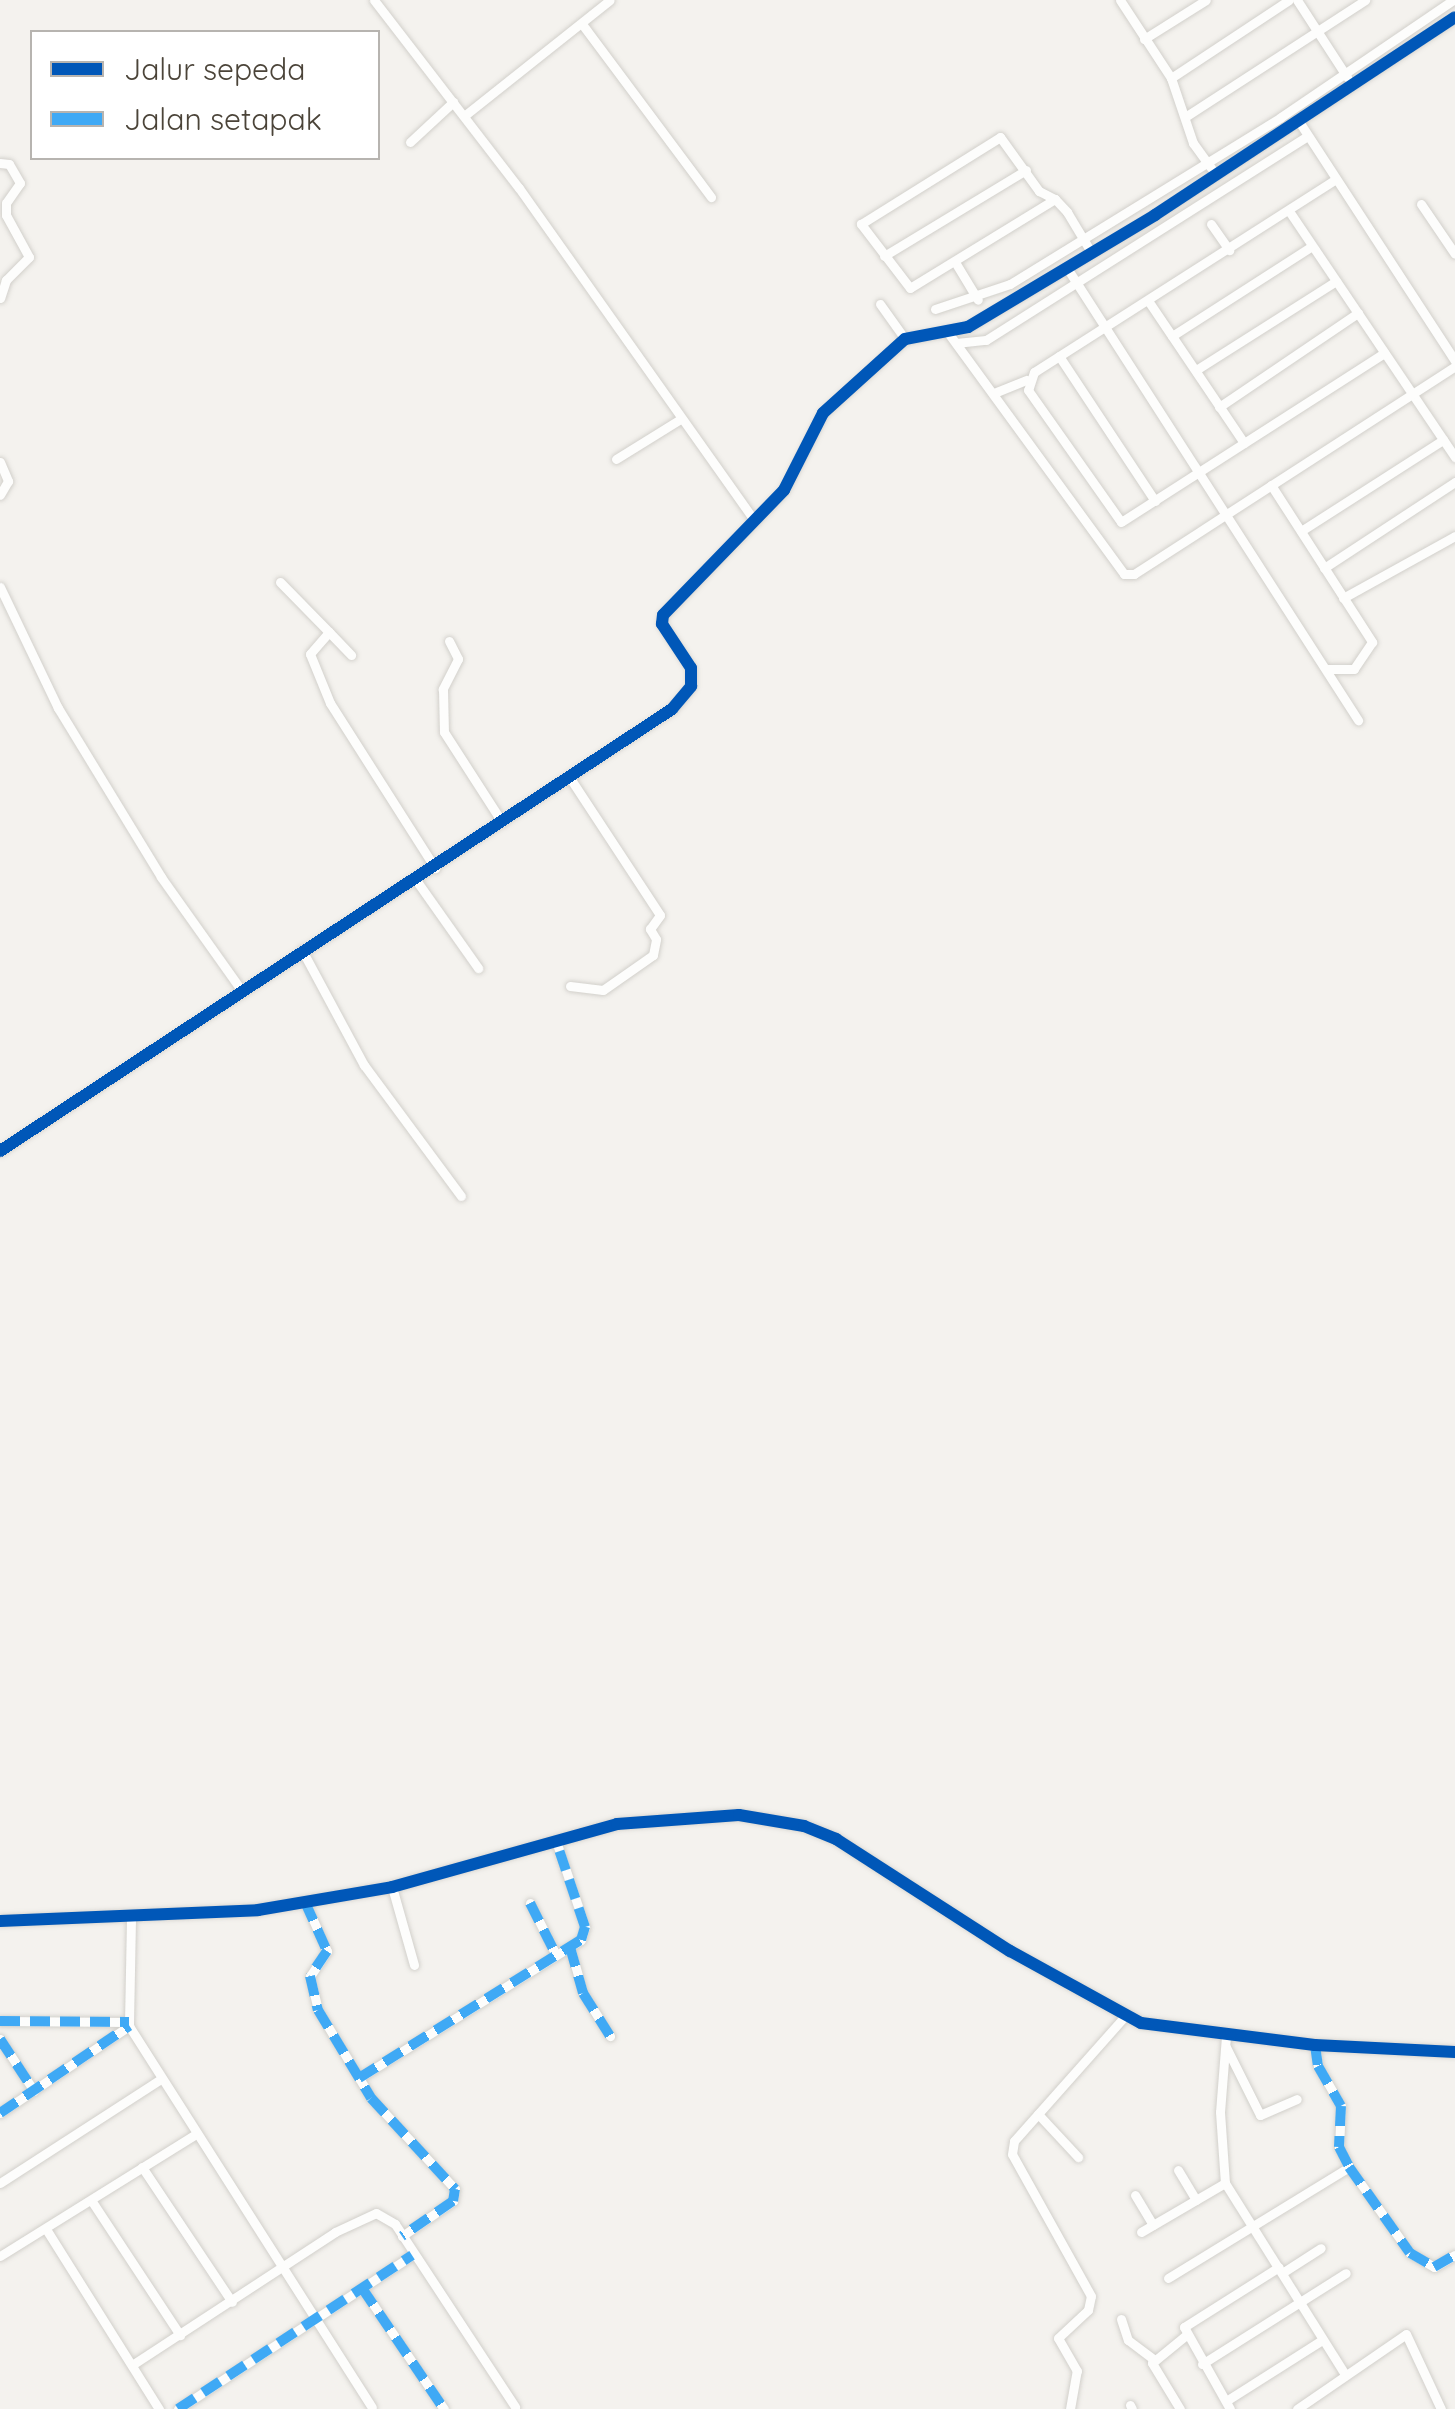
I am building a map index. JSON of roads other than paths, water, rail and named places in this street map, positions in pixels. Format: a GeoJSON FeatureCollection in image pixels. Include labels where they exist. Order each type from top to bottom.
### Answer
{"type":"FeatureCollection","features":[{"type":"Feature","properties":{"kind":"street"},"geometry":{"type":"LineString","coordinates":[[374,0],[464,116],[755,521]]}},
{"type":"Feature","properties":{"kind":"street"},"geometry":{"type":"LineString","coordinates":[[591,0],[598,10]]}},
{"type":"Feature","properties":{"kind":"street"},"geometry":{"type":"LineString","coordinates":[[464,116],[610,0]]}},
{"type":"Feature","properties":{"kind":"street"},"geometry":{"type":"LineString","coordinates":[[1120,0],[1170,78],[1185,117],[1216,175]]}},
{"type":"Feature","properties":{"kind":"street"},"geometry":{"type":"LineString","coordinates":[[1179,0],[1187,12]]}},
{"type":"Feature","properties":{"kind":"street"},"geometry":{"type":"LineString","coordinates":[[1144,39],[1206,0]]}},
{"type":"Feature","properties":{"kind":"street"},"geometry":{"type":"LineString","coordinates":[[1264,0],[1271,11]]}},
{"type":"Feature","properties":{"kind":"street"},"geometry":{"type":"LineString","coordinates":[[1170,78],[1289,0]]}},
{"type":"Feature","properties":{"kind":"street"},"geometry":{"type":"LineString","coordinates":[[1297,0],[1352,84]]}},
{"type":"Feature","properties":{"kind":"street"},"geometry":{"type":"LineString","coordinates":[[1185,117],[1365,0]]}},
{"type":"Feature","properties":{"kind":"street"},"geometry":{"type":"LineString","coordinates":[[936,310],[978,300],[1047,262],[1281,118],[1453,0]]}},
{"type":"Feature","properties":{"kind":"street"},"geometry":{"type":"LineString","coordinates":[[952,338],[1216,175],[1455,16]]}},
{"type":"Feature","properties":{"kind":"street"},"geometry":{"type":"LineString","coordinates":[[582,24],[711,197]]}},
{"type":"Feature","properties":{"kind":"street"},"geometry":{"type":"LineString","coordinates":[[410,142],[453,102]]}},
{"type":"Feature","properties":{"kind":"street"},"geometry":{"type":"LineString","coordinates":[[1281,118],[1288,127]]}},
{"type":"Feature","properties":{"kind":"street"},"geometry":{"type":"LineString","coordinates":[[952,338],[994,392],[1116,570],[1134,574],[1455,364],[1298,120]]}},
{"type":"Feature","properties":{"kind":"street"},"geometry":{"type":"LineString","coordinates":[[0,1151],[302,950],[435,868],[686,696],[691,668],[662,624],[664,615],[755,521],[801,465],[823,413],[905,339],[952,338],[980,344],[1308,136]]}},
{"type":"Feature","properties":{"kind":"street"},"geometry":{"type":"LineString","coordinates":[[1055,199],[910,288],[884,256],[862,219],[993,140],[1007,140],[1039,191],[1055,199],[1091,252]]}},
{"type":"Feature","properties":{"kind":"street"},"geometry":{"type":"LineString","coordinates":[[0,163],[9,164],[20,182],[6,215],[29,257],[6,280],[0,298]]}},
{"type":"Feature","properties":{"kind":"street"},"geometry":{"type":"LineString","coordinates":[[884,256],[1026,170]]}},
{"type":"Feature","properties":{"kind":"street"},"geometry":{"type":"LineString","coordinates":[[994,392],[1027,380],[1336,179]]}},
{"type":"Feature","properties":{"kind":"street"},"geometry":{"type":"LineString","coordinates":[[1205,182],[1214,196]]}},
{"type":"Feature","properties":{"kind":"street"},"geometry":{"type":"LineString","coordinates":[[1421,204],[1455,254]]}},
{"type":"Feature","properties":{"kind":"street"},"geometry":{"type":"LineString","coordinates":[[1289,211],[1455,457]]}},
{"type":"Feature","properties":{"kind":"street"},"geometry":{"type":"LineString","coordinates":[[1211,224],[1228,250]]}},
{"type":"Feature","properties":{"kind":"street"},"geometry":{"type":"LineString","coordinates":[[1172,336],[1312,246]]}},
{"type":"Feature","properties":{"kind":"street"},"geometry":{"type":"LineString","coordinates":[[955,262],[978,300]]}},
{"type":"Feature","properties":{"kind":"street"},"geometry":{"type":"LineString","coordinates":[[1047,262],[1055,275]]}},
{"type":"Feature","properties":{"kind":"street"},"geometry":{"type":"LineString","coordinates":[[1066,268],[1228,513],[1358,720]]}},
{"type":"Feature","properties":{"kind":"street"},"geometry":{"type":"LineString","coordinates":[[1196,370],[1336,281]]}},
{"type":"Feature","properties":{"kind":"street"},"geometry":{"type":"LineString","coordinates":[[1148,302],[1244,443]]}},
{"type":"Feature","properties":{"kind":"street"},"geometry":{"type":"LineString","coordinates":[[880,304],[905,339]]}},
{"type":"Feature","properties":{"kind":"street"},"geometry":{"type":"LineString","coordinates":[[1219,406],[1358,314]]}},
{"type":"Feature","properties":{"kind":"street"},"geometry":{"type":"LineString","coordinates":[[1027,380],[1112,517],[1121,522],[1384,353]]}},
{"type":"Feature","properties":{"kind":"street"},"geometry":{"type":"LineString","coordinates":[[1059,356],[1155,502]]}},
{"type":"Feature","properties":{"kind":"street"},"geometry":{"type":"LineString","coordinates":[[616,459],[679,420]]}},
{"type":"Feature","properties":{"kind":"street"},"geometry":{"type":"LineString","coordinates":[[1300,531],[1443,440]]}},
{"type":"Feature","properties":{"kind":"street"},"geometry":{"type":"LineString","coordinates":[[0,462],[8,481],[0,494]]}},
{"type":"Feature","properties":{"kind":"street"},"geometry":{"type":"LineString","coordinates":[[1324,568],[1455,482]]}},
{"type":"Feature","properties":{"kind":"street"},"geometry":{"type":"LineString","coordinates":[[1271,485],[1372,650],[1354,669],[1326,670]]}},
{"type":"Feature","properties":{"kind":"street"},"geometry":{"type":"LineString","coordinates":[[1343,598],[1455,536]]}},
{"type":"Feature","properties":{"kind":"street"},"geometry":{"type":"LineString","coordinates":[[280,582],[351,655]]}},
{"type":"Feature","properties":{"kind":"street"},"geometry":{"type":"LineString","coordinates":[[0,588],[58,708],[161,877],[242,992]]}},
{"type":"Feature","properties":{"kind":"street"},"geometry":{"type":"LineString","coordinates":[[329,632],[310,654],[330,704],[435,868]]}},
{"type":"Feature","properties":{"kind":"street"},"geometry":{"type":"LineString","coordinates":[[449,641],[458,659],[442,689],[441,722],[502,822]]}},
{"type":"Feature","properties":{"kind":"street"},"geometry":{"type":"LineString","coordinates":[[570,778],[660,918],[650,929],[654,956],[603,990],[570,986]]}},
{"type":"Feature","properties":{"kind":"street"},"geometry":{"type":"LineString","coordinates":[[416,880],[478,968]]}},
{"type":"Feature","properties":{"kind":"street"},"geometry":{"type":"LineString","coordinates":[[302,950],[364,1065],[461,1196]]}},
{"type":"Feature","properties":{"kind":"street"},"geometry":{"type":"LineString","coordinates":[[0,1920],[131,1919],[306,1902],[392,1887],[617,1824],[739,1815],[804,1826],[836,1839],[1124,2018],[1225,2040],[1455,2052]]}},
{"type":"Feature","properties":{"kind":"street"},"geometry":{"type":"LineString","coordinates":[[359,2078],[570,1947],[585,1928],[556,1841]]}},
{"type":"Feature","properties":{"kind":"street"},"geometry":{"type":"LineString","coordinates":[[392,1887],[414,1964]]}},
{"type":"Feature","properties":{"kind":"street"},"geometry":{"type":"LineString","coordinates":[[306,1902],[326,1951],[310,1976],[312,1996],[359,2078],[457,2197],[402,2236]]}},
{"type":"Feature","properties":{"kind":"street"},"geometry":{"type":"LineString","coordinates":[[530,1904],[556,1955]]}},
{"type":"Feature","properties":{"kind":"street"},"geometry":{"type":"LineString","coordinates":[[131,1919],[129,2024],[372,2407]]}},
{"type":"Feature","properties":{"kind":"street"},"geometry":{"type":"LineString","coordinates":[[570,1947],[583,1993],[610,2036]]}},
{"type":"Feature","properties":{"kind":"street"},"geometry":{"type":"LineString","coordinates":[[1070,2409],[1076,2371],[1058,2338],[1093,2304],[1012,2154],[1014,2142],[1124,2018]]}},
{"type":"Feature","properties":{"kind":"street"},"geometry":{"type":"LineString","coordinates":[[0,2022],[129,2024]]}},
{"type":"Feature","properties":{"kind":"street"},"geometry":{"type":"LineString","coordinates":[[0,2113],[129,2024]]}},
{"type":"Feature","properties":{"kind":"street"},"geometry":{"type":"LineString","coordinates":[[0,2039],[34,2091]]}},
{"type":"Feature","properties":{"kind":"street"},"geometry":{"type":"LineString","coordinates":[[1225,2040],[1260,2115],[1297,2099]]}},
{"type":"Feature","properties":{"kind":"street"},"geometry":{"type":"LineString","coordinates":[[1225,2040],[1225,2183],[1344,2373]]}},
{"type":"Feature","properties":{"kind":"street"},"geometry":{"type":"LineString","coordinates":[[1315,2045],[1318,2066],[1342,2106],[1339,2147],[1349,2166],[1416,2258],[1434,2267],[1455,2255]]}},
{"type":"Feature","properties":{"kind":"street"},"geometry":{"type":"LineString","coordinates":[[0,2183],[161,2080]]}},
{"type":"Feature","properties":{"kind":"street"},"geometry":{"type":"LineString","coordinates":[[1038,2114],[1078,2157]]}},
{"type":"Feature","properties":{"kind":"street"},"geometry":{"type":"LineString","coordinates":[[0,2256],[196,2134]]}},
{"type":"Feature","properties":{"kind":"street"},"geometry":{"type":"LineString","coordinates":[[1168,2278],[1349,2166]]}},
{"type":"Feature","properties":{"kind":"street"},"geometry":{"type":"LineString","coordinates":[[142,2167],[232,2302]]}},
{"type":"Feature","properties":{"kind":"street"},"geometry":{"type":"LineString","coordinates":[[1178,2170],[1196,2200]]}},
{"type":"Feature","properties":{"kind":"street"},"geometry":{"type":"LineString","coordinates":[[1141,2232],[1225,2183]]}},
{"type":"Feature","properties":{"kind":"street"},"geometry":{"type":"LineString","coordinates":[[1135,2194],[1153,2225]]}},
{"type":"Feature","properties":{"kind":"street"},"geometry":{"type":"LineString","coordinates":[[90,2200],[180,2335]]}},
{"type":"Feature","properties":{"kind":"street"},"geometry":{"type":"LineString","coordinates":[[132,2365],[282,2268],[376,2213],[402,2236],[514,2407]]}},
{"type":"Feature","properties":{"kind":"street"},"geometry":{"type":"LineString","coordinates":[[46,2229],[159,2409]]}},
{"type":"Feature","properties":{"kind":"street"},"geometry":{"type":"LineString","coordinates":[[1153,2359],[1185,2336],[1188,2323],[1321,2248]]}},
{"type":"Feature","properties":{"kind":"street"},"geometry":{"type":"LineString","coordinates":[[178,2409],[412,2255]]}},
{"type":"Feature","properties":{"kind":"street"},"geometry":{"type":"LineString","coordinates":[[1202,2364],[1346,2273]]}},
{"type":"Feature","properties":{"kind":"street"},"geometry":{"type":"LineString","coordinates":[[362,2288],[444,2409]]}},
{"type":"Feature","properties":{"kind":"street"},"geometry":{"type":"LineString","coordinates":[[1121,2319],[1128,2340],[1153,2359],[1180,2409]]}},
{"type":"Feature","properties":{"kind":"street"},"geometry":{"type":"LineString","coordinates":[[1297,2409],[1344,2373],[1406,2334],[1441,2409]]}},
{"type":"Feature","properties":{"kind":"street"},"geometry":{"type":"LineString","coordinates":[[1185,2336],[1228,2405],[1322,2340]]}}]}
